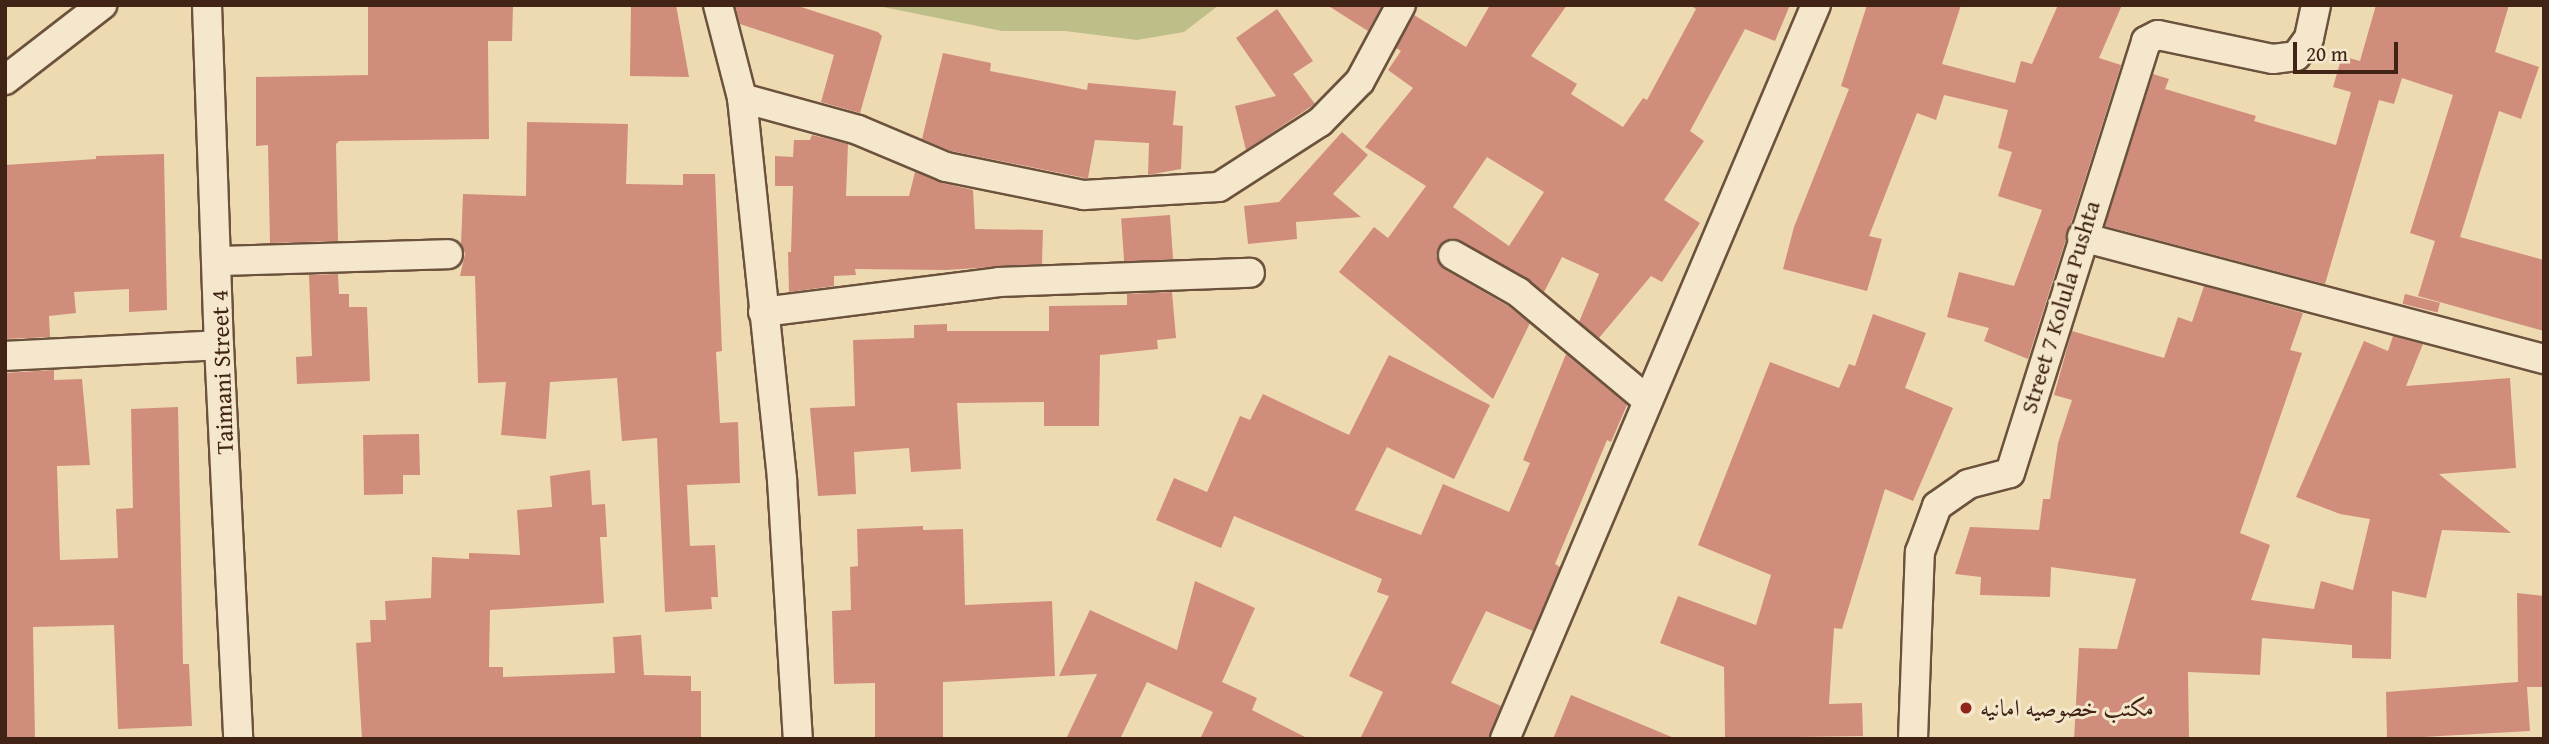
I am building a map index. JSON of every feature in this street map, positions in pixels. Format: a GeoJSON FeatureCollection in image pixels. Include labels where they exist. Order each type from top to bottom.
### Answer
{"type":"FeatureCollection","features":[{"type":"Feature","properties":{"kind":"street"},"geometry":{"type":"LineString","coordinates":[[5,80],[102,5]]}},
{"type":"Feature","properties":{"kind":"street","name":"Taimani Street 4"},"geometry":{"type":"LineString","coordinates":[[207,5],[219,345],[238,739]]}},
{"type":"Feature","properties":{"kind":"street"},"geometry":{"type":"LineString","coordinates":[[718,5],[741,98],[782,481],[799,739]]}},
{"type":"Feature","properties":{"kind":"street"},"geometry":{"type":"LineString","coordinates":[[741,98],[858,130],[946,167],[1084,195],[1219,187],[1289,144],[1328,114],[1360,81],[1401,5]]}},
{"type":"Feature","properties":{"kind":"street"},"geometry":{"type":"LineString","coordinates":[[1505,739],[1816,5]]}},
{"type":"Feature","properties":{"kind":"street","name":"Street 7 Kolula Pushta"},"geometry":{"type":"LineString","coordinates":[[1913,739],[1920,552],[1937,506],[1968,484],[2010,473],[2082,237],[2146,41],[2158,35],[2273,59],[2296,56],[2309,38],[2316,5]]}},
{"type":"Feature","properties":{"kind":"street"},"geometry":{"type":"LineString","coordinates":[[2082,237],[2544,359]]}},
{"type":"Feature","properties":{"kind":"street"},"geometry":{"type":"LineString","coordinates":[[218,261],[448,254]]}},
{"type":"Feature","properties":{"kind":"street"},"geometry":{"type":"LineString","coordinates":[[1453,255],[1518,292],[1647,400]]}},
{"type":"Feature","properties":{"kind":"street"},"geometry":{"type":"LineString","coordinates":[[763,312],[999,282],[1250,272]]}},
{"type":"Feature","properties":{"kind":"street"},"geometry":{"type":"LineString","coordinates":[[5,356],[219,345]]}},
{"type":"Feature","properties":{"kind":"green space"},"geometry":{"type":"Polygon","coordinates":[[[873,5],[1219,5],[1184,32],[1137,40],[1065,31],[1002,31],[873,5]]]}},
{"type":"Feature","properties":{"kind":"building"},"geometry":{"type":"Polygon","coordinates":[[[368,5],[513,5],[512,41],[488,41],[489,139],[339,141],[336,144],[338,241],[270,243],[268,145],[256,146],[256,77],[368,75],[368,5]]]}},
{"type":"Feature","properties":{"kind":"building"},"geometry":{"type":"Polygon","coordinates":[[[631,5],[676,5],[689,77],[630,76],[631,5]]]}},
{"type":"Feature","properties":{"kind":"building"},"geometry":{"type":"Polygon","coordinates":[[[735,5],[795,5],[878,32],[882,36],[860,113],[821,102],[834,55],[740,24],[735,5]]]}},
{"type":"Feature","properties":{"kind":"building"},"geometry":{"type":"Polygon","coordinates":[[[1327,5],[1382,5],[1368,31],[1327,5]]]}},
{"type":"Feature","properties":{"kind":"building"},"geometry":{"type":"Polygon","coordinates":[[[1490,5],[1567,5],[1531,56],[1577,84],[1571,94],[1623,127],[1643,98],[1647,100],[1696,9],[1690,5],[1790,5],[1775,41],[1745,29],[1690,131],[1704,141],[1664,200],[1700,223],[1662,282],[1651,276],[1599,338],[1579,322],[1599,274],[1562,257],[1544,292],[1526,278],[1461,241],[1452,238],[1439,246],[1436,256],[1444,269],[1508,306],[1530,323],[1493,399],[1339,272],[1374,227],[1388,238],[1426,186],[1365,147],[1413,88],[1388,70],[1401,51],[1396,48],[1414,15],[1466,47],[1490,5]],[[1487,157],[1453,207],[1509,246],[1544,192],[1487,157]]]}},
{"type":"Feature","properties":{"kind":"building"},"geometry":{"type":"Polygon","coordinates":[[[1867,5],[1961,5],[1942,64],[2015,83],[2021,61],[2032,64],[2058,5],[2122,5],[2099,58],[2121,65],[2028,359],[1984,341],[1989,328],[1947,317],[1959,272],[2014,286],[2042,210],[1998,196],[2012,152],[1998,148],[2008,110],[1944,95],[1936,120],[1917,113],[1869,236],[1882,239],[1867,291],[1783,269],[1794,227],[1849,89],[1841,86],[1867,5]]]}},
{"type":"Feature","properties":{"kind":"building"},"geometry":{"type":"Polygon","coordinates":[[[2376,5],[2509,5],[2495,52],[2539,67],[2521,119],[2499,111],[2460,237],[2544,260],[2544,331],[2418,296],[2435,241],[2410,233],[2453,95],[2402,78],[2394,104],[2379,100],[2325,284],[2105,226],[2153,74],[2169,79],[2165,89],[2256,116],[2254,121],[2336,145],[2351,92],[2333,87],[2342,56],[2360,61],[2376,5]]]}},
{"type":"Feature","properties":{"kind":"building"},"geometry":{"type":"Polygon","coordinates":[[[1277,9],[1313,61],[1293,74],[1315,104],[1246,150],[1235,106],[1276,96],[1236,38],[1277,9]]]}},
{"type":"Feature","properties":{"kind":"building"},"geometry":{"type":"Polygon","coordinates":[[[943,53],[991,63],[990,71],[1087,90],[1088,83],[1176,91],[1173,125],[1183,126],[1181,169],[1148,175],[1149,143],[1095,140],[1088,178],[1085,178],[951,151],[922,139],[943,53]]]}},
{"type":"Feature","properties":{"kind":"building"},"geometry":{"type":"Polygon","coordinates":[[[527,122],[628,124],[626,184],[683,185],[683,174],[715,174],[722,351],[716,352],[720,423],[738,422],[740,483],[687,485],[690,546],[715,545],[718,597],[711,597],[712,609],[665,612],[657,438],[622,441],[617,378],[550,382],[546,439],[501,435],[506,382],[478,383],[475,276],[460,276],[465,254],[461,244],[463,194],[526,196],[527,122]]]}},
{"type":"Feature","properties":{"kind":"building"},"geometry":{"type":"Polygon","coordinates":[[[1342,132],[1368,155],[1333,194],[1361,217],[1296,222],[1297,239],[1248,244],[1244,206],[1279,202],[1342,132]]]}},
{"type":"Feature","properties":{"kind":"building"},"geometry":{"type":"Polygon","coordinates":[[[812,135],[848,144],[846,196],[909,196],[915,172],[942,183],[973,190],[975,229],[1043,230],[1042,264],[946,270],[855,269],[856,275],[834,276],[834,286],[789,292],[788,252],[791,252],[793,186],[775,186],[775,156],[793,157],[794,140],[810,140],[812,135]]]}},
{"type":"Feature","properties":{"kind":"building"},"geometry":{"type":"Polygon","coordinates":[[[164,154],[167,310],[129,312],[129,289],[74,292],[76,313],[49,316],[50,337],[5,339],[5,165],[96,159],[96,156],[164,154]]]}},
{"type":"Feature","properties":{"kind":"building"},"geometry":{"type":"Polygon","coordinates":[[[1170,215],[1173,259],[1124,262],[1121,218],[1170,215]]]}},
{"type":"Feature","properties":{"kind":"building"},"geometry":{"type":"Polygon","coordinates":[[[338,274],[339,294],[349,294],[349,307],[367,307],[370,381],[297,384],[296,357],[312,356],[309,275],[338,274]]]}},
{"type":"Feature","properties":{"kind":"building"},"geometry":{"type":"Polygon","coordinates":[[[2204,286],[2303,313],[2290,350],[2302,353],[2240,533],[2270,545],[2251,600],[2314,609],[2321,581],[2353,590],[2370,519],[2340,514],[2296,497],[2364,341],[2388,351],[2393,336],[2423,344],[2406,386],[2510,378],[2516,468],[2439,474],[2511,533],[2442,530],[2426,598],[2392,591],[2391,659],[2352,658],[2352,645],[2262,638],[2260,675],[2188,672],[2189,739],[2074,739],[2079,648],[2117,649],[2136,579],[2051,567],[2050,597],[1980,595],[1981,577],[1955,574],[1970,527],[2039,530],[2043,499],[2050,499],[2058,443],[2072,400],[2054,395],[2072,331],[2164,358],[2178,317],[2192,322],[2204,286]]]}},
{"type":"Feature","properties":{"kind":"building"},"geometry":{"type":"Polygon","coordinates":[[[1172,292],[1176,338],[1157,340],[1158,349],[1100,355],[1099,426],[1044,426],[1044,402],[957,403],[961,469],[911,472],[909,448],[854,452],[856,494],[818,496],[810,408],[855,406],[853,340],[914,338],[914,325],[947,324],[947,331],[1049,331],[1049,306],[1127,305],[1127,294],[1172,292]]]}},
{"type":"Feature","properties":{"kind":"building"},"geometry":{"type":"Polygon","coordinates":[[[2405,294],[2440,303],[2438,312],[2403,304],[2405,294]]]}},
{"type":"Feature","properties":{"kind":"building"},"geometry":{"type":"Polygon","coordinates":[[[1873,314],[1926,333],[1905,388],[1953,408],[1913,501],[1885,489],[1842,629],[1834,628],[1829,704],[1862,703],[1863,736],[1725,738],[1724,667],[1660,643],[1678,596],[1756,625],[1771,575],[1698,545],[1770,362],[1839,388],[1849,364],[1855,366],[1873,314]]]}},
{"type":"Feature","properties":{"kind":"building"},"geometry":{"type":"Polygon","coordinates":[[[1566,354],[1627,405],[1611,442],[1607,440],[1555,564],[1560,567],[1533,631],[1486,611],[1451,683],[1501,706],[1489,739],[1360,739],[1383,692],[1349,676],[1389,596],[1377,592],[1382,579],[1234,516],[1221,548],[1156,520],[1174,478],[1207,492],[1240,416],[1250,420],[1263,394],[1349,435],[1389,355],[1490,405],[1454,479],[1387,447],[1355,510],[1421,535],[1443,484],[1509,512],[1530,463],[1523,460],[1566,354]]]}},
{"type":"Feature","properties":{"kind":"building"},"geometry":{"type":"Polygon","coordinates":[[[54,370],[54,380],[82,379],[90,465],[57,466],[60,560],[118,558],[116,509],[133,508],[131,409],[178,407],[183,664],[189,664],[192,726],[118,729],[114,625],[33,627],[35,739],[5,739],[5,373],[54,370]]]}},
{"type":"Feature","properties":{"kind":"building"},"geometry":{"type":"Polygon","coordinates":[[[419,434],[420,475],[403,475],[403,494],[364,495],[363,435],[419,434]]]}},
{"type":"Feature","properties":{"kind":"building"},"geometry":{"type":"Polygon","coordinates":[[[590,470],[592,505],[605,504],[607,537],[600,537],[604,603],[490,610],[489,667],[503,667],[503,677],[615,673],[613,637],[641,635],[644,675],[691,676],[691,691],[701,691],[701,739],[362,739],[356,643],[371,642],[370,620],[386,620],[385,601],[431,598],[432,557],[469,559],[469,553],[520,555],[517,510],[552,507],[550,476],[590,470]]]}},
{"type":"Feature","properties":{"kind":"building"},"geometry":{"type":"Polygon","coordinates":[[[923,526],[923,530],[963,529],[965,605],[1052,601],[1055,676],[943,682],[943,739],[875,739],[875,683],[834,684],[832,611],[851,610],[850,567],[858,566],[857,529],[923,526]]]}},
{"type":"Feature","properties":{"kind":"building"},"geometry":{"type":"Polygon","coordinates":[[[1195,581],[1255,608],[1222,682],[1257,698],[1252,710],[1309,739],[1200,739],[1213,712],[1147,682],[1120,739],[1066,739],[1097,674],[1059,676],[1090,610],[1177,650],[1195,581]]]}},
{"type":"Feature","properties":{"kind":"building"},"geometry":{"type":"Polygon","coordinates":[[[2517,593],[2544,596],[2544,687],[2527,687],[2530,731],[2387,739],[2386,692],[2518,682],[2517,593]]]}},
{"type":"Feature","properties":{"kind":"building"},"geometry":{"type":"Polygon","coordinates":[[[1571,695],[1674,738],[1674,739],[1553,739],[1571,695]]]}},
{"type":"Feature","properties":{"kind":"place","name":"مکتب خصوصیه امانیه"},"geometry":{"type":"Point","coordinates":[1966,708]}}]}
